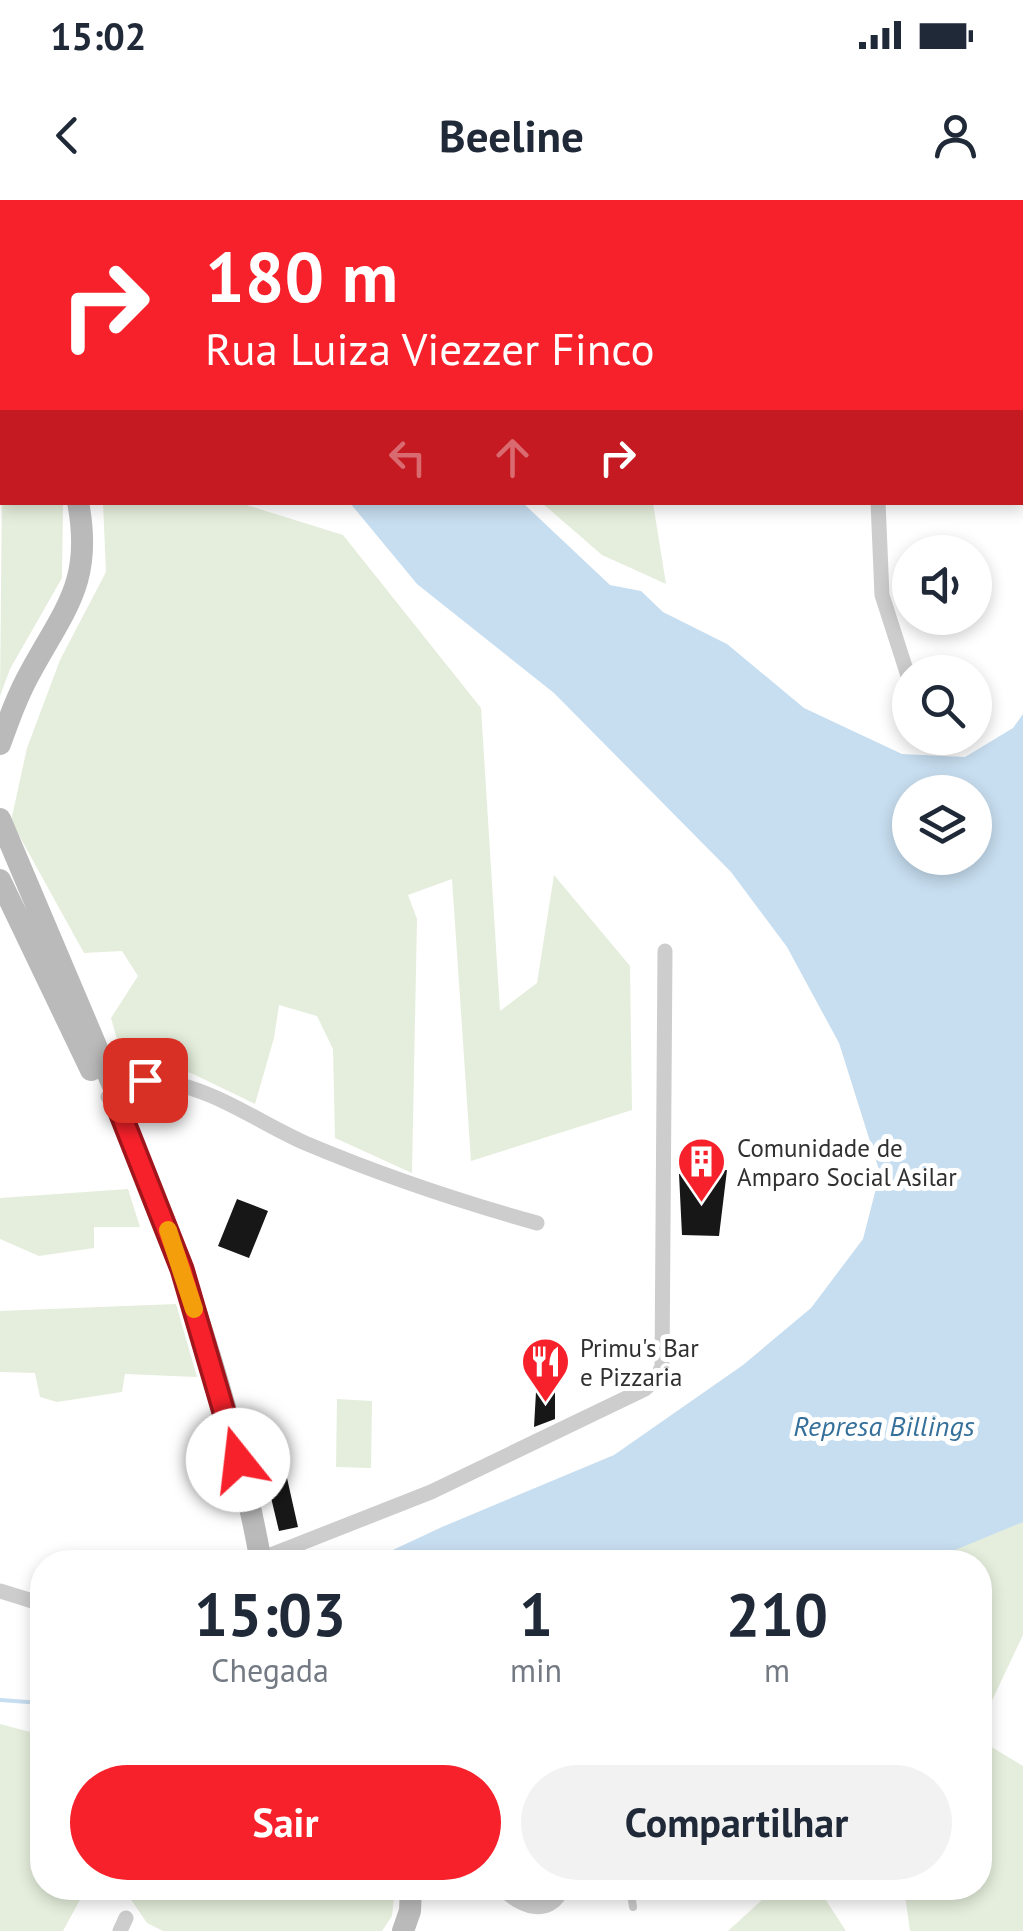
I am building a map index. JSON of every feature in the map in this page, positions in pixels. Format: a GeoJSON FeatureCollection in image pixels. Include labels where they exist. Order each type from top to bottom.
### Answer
{"type":"FeatureCollection","features":[{"type":"Feature","properties":{"kind":"main road"},"geometry":{"type":"LineString","coordinates":[[0,744],[30,672],[75,594],[83,549],[78,505]]}},
{"type":"Feature","properties":{"kind":"main road"},"geometry":{"type":"LineString","coordinates":[[2,831],[182,1269],[246,1490],[256,1550]]}},
{"type":"Feature","properties":{"kind":"main road"},"geometry":{"type":"LineString","coordinates":[[0,880],[71,1033],[114,1101]]}},
{"type":"Feature","properties":{"kind":"main road"},"geometry":{"type":"LineString","coordinates":[[403,1931],[410,1900]]}},
{"type":"Feature","properties":{"kind":"street"},"geometry":{"type":"LineString","coordinates":[[878,505],[882,595],[901,655]]}},
{"type":"Feature","properties":{"kind":"street"},"geometry":{"type":"LineString","coordinates":[[285,1550],[430,1492],[645,1389],[658,1378],[662,1366],[665,951]]}},
{"type":"Feature","properties":{"kind":"street"},"geometry":{"type":"LineString","coordinates":[[114,1101],[145,1080],[178,1084],[357,1165],[448,1198],[537,1223]]}},
{"type":"Feature","properties":{"kind":"street"},"geometry":{"type":"LineString","coordinates":[[0,1591],[30,1600]]}},
{"type":"Feature","properties":{"kind":"street"},"geometry":{"type":"LineString","coordinates":[[518,1900],[542,1908],[555,1900]]}},
{"type":"Feature","properties":{"kind":"lane"},"geometry":{"type":"LineString","coordinates":[[632,1900],[633,1907]]}},
{"type":"Feature","properties":{"kind":"green space"},"geometry":{"type":"Polygon","coordinates":[[[2,505],[63,505],[62,578],[10,669],[0,696],[2,505]]]}},
{"type":"Feature","properties":{"kind":"green space"},"geometry":{"type":"Polygon","coordinates":[[[103,505],[246,505],[343,535],[481,708],[500,1011],[537,983],[554,875],[630,966],[632,1110],[471,1161],[452,879],[408,895],[417,919],[412,1173],[335,1138],[333,1049],[317,1016],[279,1005],[255,1104],[191,1073],[122,1057],[111,1018],[138,976],[122,951],[84,953],[11,821],[27,748],[60,660],[106,572],[103,505]]]}},
{"type":"Feature","properties":{"kind":"green space"},"geometry":{"type":"Polygon","coordinates":[[[544,505],[653,505],[666,584],[602,555],[544,505]]]}},
{"type":"Feature","properties":{"kind":"green space"},"geometry":{"type":"Polygon","coordinates":[[[128,1189],[140,1227],[94,1227],[94,1248],[39,1256],[0,1239],[0,1198],[128,1189]]]}},
{"type":"Feature","properties":{"kind":"green space"},"geometry":{"type":"Polygon","coordinates":[[[176,1304],[197,1377],[125,1374],[122,1392],[57,1402],[40,1397],[35,1373],[0,1372],[0,1311],[176,1304]]]}},
{"type":"Feature","properties":{"kind":"green space"},"geometry":{"type":"Polygon","coordinates":[[[337,1399],[372,1401],[371,1468],[336,1467],[337,1399]]]}},
{"type":"Feature","properties":{"kind":"green space"},"geometry":{"type":"Polygon","coordinates":[[[1023,1520],[1023,1635],[992,1701],[992,1550],[940,1550],[1023,1520]]]}},
{"type":"Feature","properties":{"kind":"green space"},"geometry":{"type":"Polygon","coordinates":[[[0,1724],[30,1732],[30,1900],[80,1900],[63,1931],[0,1931],[0,1724]]]}},
{"type":"Feature","properties":{"kind":"green space"},"geometry":{"type":"Polygon","coordinates":[[[992,1747],[1023,1766],[1023,1931],[910,1931],[906,1900],[992,1900],[992,1747]]]}},
{"type":"Feature","properties":{"kind":"green space"},"geometry":{"type":"Polygon","coordinates":[[[131,1900],[394,1900],[392,1916],[382,1931],[163,1931],[147,1923],[131,1900]]]}},
{"type":"Feature","properties":{"kind":"green space"},"geometry":{"type":"Polygon","coordinates":[[[762,1900],[826,1900],[846,1931],[728,1931],[762,1900]]]}},
{"type":"Feature","properties":{"kind":"water","name":"Represa Billings"},"geometry":{"type":"Polygon","coordinates":[[[352,505],[525,505],[610,585],[641,591],[663,612],[727,644],[804,708],[892,749],[892,755],[992,755],[992,741],[1013,728],[1023,714],[1023,1522],[955,1550],[393,1550],[614,1455],[743,1365],[811,1308],[863,1239],[880,1173],[839,1043],[787,947],[731,872],[554,693],[417,584],[352,505]]]}},
{"type":"Feature","properties":{"kind":"building","name":"Comunidade de Amparo Social Asilar"},"geometry":{"type":"Polygon","coordinates":[[[727,1170],[719,1236],[682,1235],[679,1174],[727,1170]]]}},
{"type":"Feature","properties":{"kind":"building"},"geometry":{"type":"Polygon","coordinates":[[[237,1199],[268,1211],[249,1258],[218,1246],[237,1199]]]}},
{"type":"Feature","properties":{"kind":"building","name":"Primu's Bar e Pizzaria"},"geometry":{"type":"Polygon","coordinates":[[[536,1392],[555,1392],[555,1419],[534,1427],[536,1392]]]}},
{"type":"Feature","properties":{"kind":"building"},"geometry":{"type":"Polygon","coordinates":[[[287,1478],[298,1527],[279,1531],[268,1485],[287,1478]]]}},
{"type":"Feature","properties":{"kind":"waterway"},"geometry":{"type":"LineString","coordinates":[[0,1700],[30,1702]]}},
{"type":"Feature","properties":{"kind":"slow traffic"},"geometry":{"type":"LineString","coordinates":[[168,1230],[194,1309]]}},
{"type":"Feature","properties":{"kind":"place","name":"Comunidade de Amparo Social Asilar"},"geometry":{"type":"Point","coordinates":[702,1204]}},
{"type":"Feature","properties":{"kind":"place","name":"Primu's Bar e Pizzaria"},"geometry":{"type":"Point","coordinates":[545,1404]}},
{"type":"Feature","properties":{"kind":"route"},"geometry":{"type":"LineString","coordinates":[[145,1080],[116,1092],[120,1112],[182,1269],[238,1460]]}}]}
